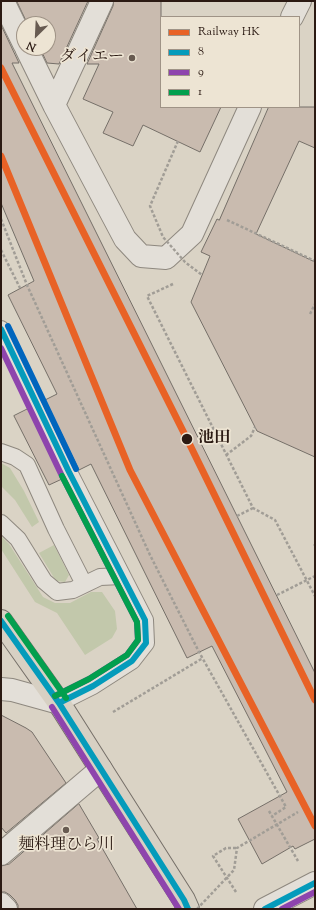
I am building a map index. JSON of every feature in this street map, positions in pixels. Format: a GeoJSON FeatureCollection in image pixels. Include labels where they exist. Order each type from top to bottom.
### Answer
{"type":"FeatureCollection","features":[{"type":"Feature","properties":{"kind":"highway"},"geometry":{"type":"LineString","coordinates":[[1,621],[59,703],[184,900],[188,909]]}},
{"type":"Feature","properties":{"kind":"street"},"geometry":{"type":"LineString","coordinates":[[3,1],[16,28]]}},
{"type":"Feature","properties":{"kind":"street"},"geometry":{"type":"LineString","coordinates":[[54,105],[102,1]]}},
{"type":"Feature","properties":{"kind":"street"},"geometry":{"type":"LineString","coordinates":[[292,16],[300,1]]}},
{"type":"Feature","properties":{"kind":"street"},"geometry":{"type":"LineString","coordinates":[[30,56],[54,105],[125,239],[141,256],[166,258],[192,234],[250,108]]}},
{"type":"Feature","properties":{"kind":"street"},"geometry":{"type":"LineString","coordinates":[[1,689],[12,690],[59,703]]}},
{"type":"Feature","properties":{"kind":"street"},"geometry":{"type":"LineString","coordinates":[[1,854],[101,769]]}},
{"type":"Feature","properties":{"kind":"street"},"geometry":{"type":"LineString","coordinates":[[265,909],[315,883]]}},
{"type":"Feature","properties":{"kind":"street"},"geometry":{"type":"LineString","coordinates":[[1,904],[6,909]]}},
{"type":"Feature","properties":{"kind":"lane"},"geometry":{"type":"LineString","coordinates":[[1,329],[69,472],[145,620],[146,643],[132,660],[93,686],[59,703]]}},
{"type":"Feature","properties":{"kind":"lane"},"geometry":{"type":"LineString","coordinates":[[1,452],[15,457],[27,465],[56,529],[84,584]]}},
{"type":"Feature","properties":{"kind":"lane"},"geometry":{"type":"LineString","coordinates":[[1,522],[18,539],[44,581],[57,592],[73,590],[100,577],[122,576]]}},
{"type":"Feature","properties":{"kind":"path"},"geometry":{"type":"LineString","coordinates":[[178,141],[150,206],[163,237],[185,262],[202,275]]}},
{"type":"Feature","properties":{"kind":"path"},"geometry":{"type":"LineString","coordinates":[[1,219],[27,285],[147,548],[203,658],[286,808],[272,816]]}},
{"type":"Feature","properties":{"kind":"path"},"geometry":{"type":"LineString","coordinates":[[224,219],[315,261]]}},
{"type":"Feature","properties":{"kind":"path"},"geometry":{"type":"LineString","coordinates":[[1,250],[20,288]]}},
{"type":"Feature","properties":{"kind":"path"},"geometry":{"type":"LineString","coordinates":[[188,268],[192,263]]}},
{"type":"Feature","properties":{"kind":"path"},"geometry":{"type":"LineString","coordinates":[[174,283],[147,296],[253,508],[275,520],[315,596]]}},
{"type":"Feature","properties":{"kind":"path"},"geometry":{"type":"LineString","coordinates":[[310,314],[315,304]]}},
{"type":"Feature","properties":{"kind":"path"},"geometry":{"type":"LineString","coordinates":[[226,455],[251,436],[255,427]]}},
{"type":"Feature","properties":{"kind":"path"},"geometry":{"type":"LineString","coordinates":[[237,516],[253,508]]}},
{"type":"Feature","properties":{"kind":"path"},"geometry":{"type":"LineString","coordinates":[[277,595],[315,576]]}},
{"type":"Feature","properties":{"kind":"path"},"geometry":{"type":"LineString","coordinates":[[113,712],[203,658]]}},
{"type":"Feature","properties":{"kind":"path"},"geometry":{"type":"LineString","coordinates":[[269,811],[298,861]]}},
{"type":"Feature","properties":{"kind":"path"},"geometry":{"type":"LineString","coordinates":[[236,892],[212,856],[226,848],[237,848],[298,812]]}},
{"type":"Feature","properties":{"kind":"path"},"geometry":{"type":"LineString","coordinates":[[197,909],[234,870],[237,848]]}},
{"type":"Feature","properties":{"kind":"green space"},"geometry":{"type":"Polygon","coordinates":[[[1,463],[10,468],[24,491],[39,522],[32,527],[15,500],[1,486],[1,463]]]}},
{"type":"Feature","properties":{"kind":"green space"},"geometry":{"type":"Polygon","coordinates":[[[1,536],[9,544],[43,597],[55,603],[70,603],[91,592],[102,592],[115,611],[117,629],[112,638],[85,655],[57,613],[35,602],[1,549],[1,536]]]}},
{"type":"Feature","properties":{"kind":"green space"},"geometry":{"type":"Polygon","coordinates":[[[54,545],[69,575],[65,582],[56,581],[39,553],[54,545]]]}},
{"type":"Feature","properties":{"kind":"building"},"geometry":{"type":"Polygon","coordinates":[[[17,1],[88,1],[59,64],[47,63],[44,56],[56,56],[56,16],[24,16],[17,1]]]}},
{"type":"Feature","properties":{"kind":"building","name":"ダイエー"},"geometry":{"type":"Polygon","coordinates":[[[114,1],[161,1],[160,108],[221,108],[200,152],[143,125],[133,146],[103,133],[113,112],[83,99],[99,64],[87,64],[114,1]]]}},
{"type":"Feature","properties":{"kind":"building"},"geometry":{"type":"Polygon","coordinates":[[[1,25],[19,63],[12,63],[315,673],[315,839],[295,849],[293,846],[262,864],[238,819],[287,792],[212,646],[187,658],[91,464],[79,470],[45,400],[57,394],[8,295],[34,281],[1,203],[1,25]]]}},
{"type":"Feature","properties":{"kind":"building"},"geometry":{"type":"Polygon","coordinates":[[[315,107],[315,148],[299,141],[256,234],[315,262],[315,457],[257,431],[191,302],[210,256],[201,252],[217,219],[219,220],[269,108],[315,107]]]}},
{"type":"Feature","properties":{"kind":"building"},"geometry":{"type":"Polygon","coordinates":[[[28,409],[62,479],[49,485],[14,416],[28,409]]]}},
{"type":"Feature","properties":{"kind":"building"},"geometry":{"type":"Polygon","coordinates":[[[1,715],[32,732],[66,783],[6,833],[1,827],[1,715]]]}},
{"type":"Feature","properties":{"kind":"building"},"geometry":{"type":"Polygon","coordinates":[[[79,804],[137,909],[18,909],[18,905],[10,895],[5,892],[1,892],[1,866],[9,864],[79,804]]]}},
{"type":"Feature","properties":{"kind":"rail line","name":"HK"},"geometry":{"type":"LineString","coordinates":[[1,68],[188,441],[315,700]]}},
{"type":"Feature","properties":{"kind":"rail line","name":"HK"},"geometry":{"type":"LineString","coordinates":[[1,156],[130,470],[315,826]]}},
{"type":"Feature","properties":{"kind":"transit line"},"geometry":{"type":"LineString","coordinates":[[8,326],[76,469]]}},
{"type":"Feature","properties":{"kind":"transit line","name":"8"},"geometry":{"type":"LineString","coordinates":[[1,329],[69,472],[145,620],[146,643],[132,661],[93,686],[59,703]]}},
{"type":"Feature","properties":{"kind":"transit line","name":"9"},"geometry":{"type":"LineString","coordinates":[[1,348],[62,476],[137,622],[138,640],[127,655],[89,679],[55,696]]}},
{"type":"Feature","properties":{"kind":"transit line","name":"1"},"geometry":{"type":"LineString","coordinates":[[55,696],[89,679],[127,655],[138,640],[137,622],[62,476]]}},
{"type":"Feature","properties":{"kind":"transit line","name":"1"},"geometry":{"type":"LineString","coordinates":[[8,616],[66,698]]}},
{"type":"Feature","properties":{"kind":"transit line","name":"8"},"geometry":{"type":"LineString","coordinates":[[1,621],[59,703],[184,900],[188,909]]}},
{"type":"Feature","properties":{"kind":"transit line","name":"9"},"geometry":{"type":"LineString","coordinates":[[52,707],[179,909]]}},
{"type":"Feature","properties":{"kind":"transit line","name":"8"},"geometry":{"type":"LineString","coordinates":[[265,909],[315,883]]}},
{"type":"Feature","properties":{"kind":"transit line","name":"9"},"geometry":{"type":"LineString","coordinates":[[282,909],[315,892]]}},
{"type":"Feature","properties":{"kind":"place","name":"ダイエー"},"geometry":{"type":"Point","coordinates":[132,58]}},
{"type":"Feature","properties":{"kind":"place","name":"池田"},"geometry":{"type":"Point","coordinates":[187,439]}},
{"type":"Feature","properties":{"kind":"place","name":"麺料理ひら川"},"geometry":{"type":"Point","coordinates":[66,830]}}]}
